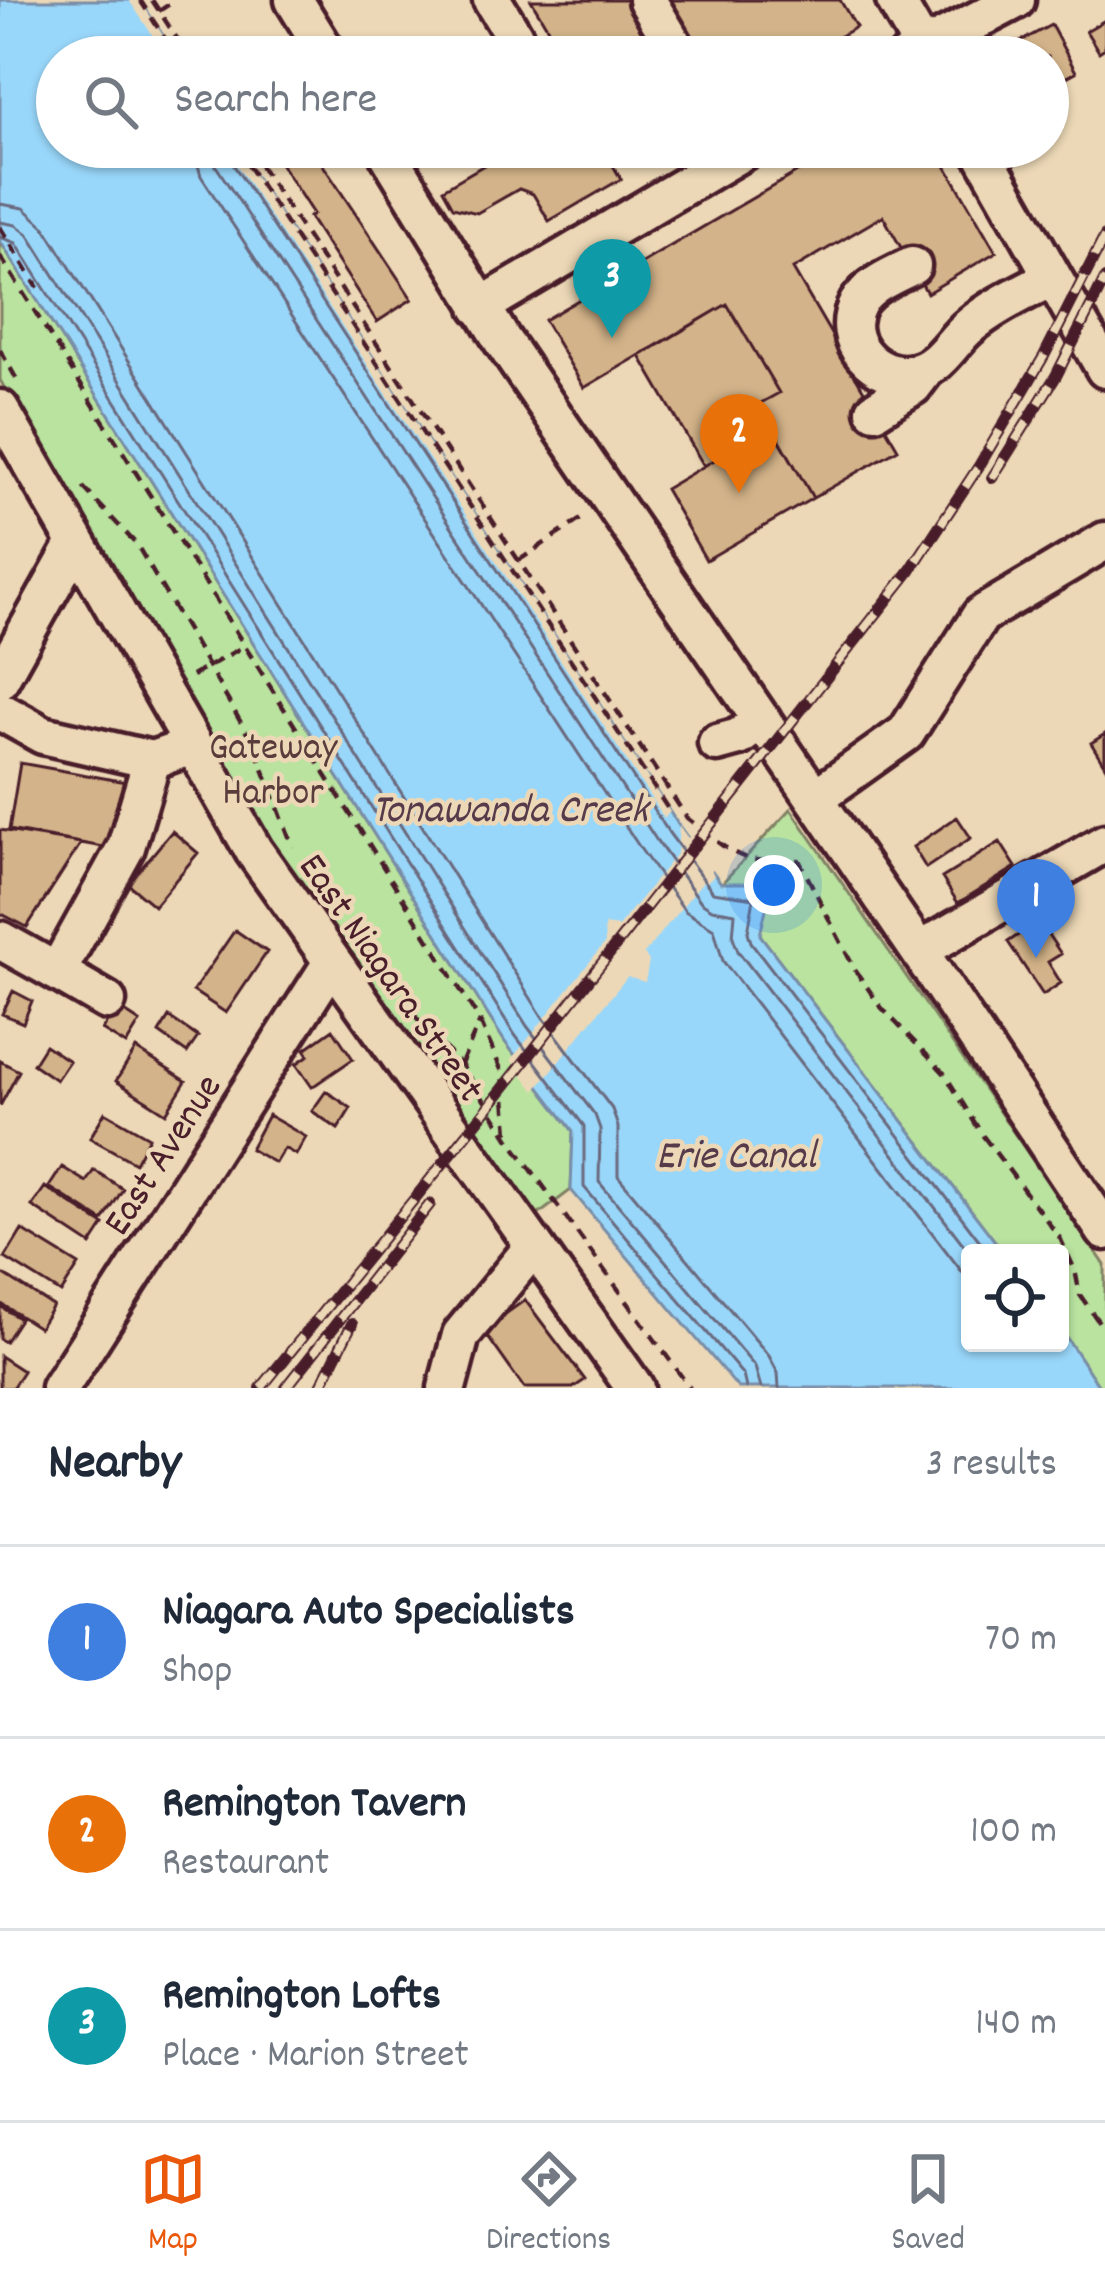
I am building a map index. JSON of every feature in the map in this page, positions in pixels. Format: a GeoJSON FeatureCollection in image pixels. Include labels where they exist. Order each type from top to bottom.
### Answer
{"type":"FeatureCollection","features":[{"type":"Feature","properties":{"kind":"street"},"geometry":{"type":"LineString","coordinates":[[294,0],[316,36]]}},
{"type":"Feature","properties":{"kind":"street"},"geometry":{"type":"LineString","coordinates":[[493,0],[514,36]]}},
{"type":"Feature","properties":{"kind":"street"},"geometry":{"type":"LineString","coordinates":[[647,0],[668,36]]}},
{"type":"Feature","properties":{"kind":"street"},"geometry":{"type":"LineString","coordinates":[[895,0],[911,36]]}},
{"type":"Feature","properties":{"kind":"street"},"geometry":{"type":"LineString","coordinates":[[948,36],[1000,4]]}},
{"type":"Feature","properties":{"kind":"street"},"geometry":{"type":"LineString","coordinates":[[397,168],[480,307],[920,951],[1105,1231]]}},
{"type":"Feature","properties":{"kind":"street"},"geometry":{"type":"LineString","coordinates":[[480,307],[709,168]]}},
{"type":"Feature","properties":{"kind":"street"},"geometry":{"type":"LineString","coordinates":[[991,168],[1105,369]]}},
{"type":"Feature","properties":{"kind":"street"},"geometry":{"type":"LineString","coordinates":[[911,266],[866,292],[854,309],[853,327],[858,348],[868,362],[903,375],[926,369]]}},
{"type":"Feature","properties":{"kind":"street"},"geometry":{"type":"LineString","coordinates":[[875,410],[913,386],[968,326],[1052,277]]}},
{"type":"Feature","properties":{"kind":"street","name":"East Niagara Street"},"geometry":{"type":"LineString","coordinates":[[12,400],[76,543],[254,851],[635,1388]]}},
{"type":"Feature","properties":{"kind":"street"},"geometry":{"type":"LineString","coordinates":[[815,798],[907,733],[981,615],[1105,541]]}},
{"type":"Feature","properties":{"kind":"street"},"geometry":{"type":"LineString","coordinates":[[0,679],[76,543]]}},
{"type":"Feature","properties":{"kind":"street"},"geometry":{"type":"LineString","coordinates":[[0,711],[43,735],[152,760],[192,746]]}},
{"type":"Feature","properties":{"kind":"street"},"geometry":{"type":"LineString","coordinates":[[717,743],[740,737],[762,720]]}},
{"type":"Feature","properties":{"kind":"street"},"geometry":{"type":"LineString","coordinates":[[57,972],[126,847],[152,760]]}},
{"type":"Feature","properties":{"kind":"street"},"geometry":{"type":"LineString","coordinates":[[920,951],[1105,844]]}},
{"type":"Feature","properties":{"kind":"street"},"geometry":{"type":"LineString","coordinates":[[0,940],[107,1000]]}},
{"type":"Feature","properties":{"kind":"street","name":"East Avenue"},"geometry":{"type":"LineString","coordinates":[[59,1388],[331,964]]}},
{"type":"Feature","properties":{"kind":"street"},"geometry":{"type":"LineString","coordinates":[[447,1388],[461,1335],[534,1246]]}},
{"type":"Feature","properties":{"kind":"path"},"geometry":{"type":"LineString","coordinates":[[140,0],[163,36]]}},
{"type":"Feature","properties":{"kind":"path"},"geometry":{"type":"LineString","coordinates":[[152,0],[175,36]]}},
{"type":"Feature","properties":{"kind":"path"},"geometry":{"type":"LineString","coordinates":[[159,11],[174,1]]}},
{"type":"Feature","properties":{"kind":"path"},"geometry":{"type":"LineString","coordinates":[[250,168],[670,812]]}},
{"type":"Feature","properties":{"kind":"path"},"geometry":{"type":"LineString","coordinates":[[262,168],[687,818],[733,854],[752,862],[800,860],[809,852]]}},
{"type":"Feature","properties":{"kind":"path"},"geometry":{"type":"LineString","coordinates":[[0,227],[38,288]]}},
{"type":"Feature","properties":{"kind":"path"},"geometry":{"type":"LineString","coordinates":[[0,256],[480,1022],[503,1074],[509,1139]]}},
{"type":"Feature","properties":{"kind":"path"},"geometry":{"type":"LineString","coordinates":[[0,350],[12,400]]}},
{"type":"Feature","properties":{"kind":"path"},"geometry":{"type":"LineString","coordinates":[[70,473],[137,545],[254,745],[296,854]]}},
{"type":"Feature","properties":{"kind":"path"},"geometry":{"type":"LineString","coordinates":[[518,561],[581,519]]}},
{"type":"Feature","properties":{"kind":"path"},"geometry":{"type":"LineString","coordinates":[[161,692],[244,646]]}},
{"type":"Feature","properties":{"kind":"path"},"geometry":{"type":"LineString","coordinates":[[800,860],[855,970],[881,1007],[944,1073],[983,1136],[1060,1238],[1076,1270],[1080,1295],[1105,1331]]}},
{"type":"Feature","properties":{"kind":"path"},"geometry":{"type":"LineString","coordinates":[[348,924],[426,1030],[461,1064],[509,1139],[690,1388]]}},
{"type":"Feature","properties":{"kind":"path"},"geometry":{"type":"LineString","coordinates":[[461,1064],[480,1022]]}},
{"type":"Feature","properties":{"kind":"green space","name":"Gateway Harbor"},"geometry":{"type":"Polygon","coordinates":[[[0,241],[505,1042],[573,1131],[571,1190],[534,1218],[236,798],[0,380],[0,241]]]}},
{"type":"Feature","properties":{"kind":"green space"},"geometry":{"type":"Polygon","coordinates":[[[791,809],[1105,1265],[1105,1388],[1100,1388],[1069,1342],[1069,1244],[997,1244],[721,884],[791,809]]]}},
{"type":"Feature","properties":{"kind":"water","name":"Tonawanda Creek"},"geometry":{"type":"Polygon","coordinates":[[[0,0],[140,0],[163,36],[36,36],[36,168],[250,168],[679,826],[721,883],[772,883],[760,935],[997,1244],[961,1244],[961,1352],[1069,1352],[1069,1342],[1100,1388],[738,1388],[571,1190],[573,1131],[505,1042],[0,241],[0,0]]]}},
{"type":"Feature","properties":{"kind":"pier"},"geometry":{"type":"Polygon","coordinates":[[[129,0],[140,0],[163,36],[153,36],[129,0]]]}},
{"type":"Feature","properties":{"kind":"pier"},"geometry":{"type":"Polygon","coordinates":[[[239,168],[250,168],[670,812],[664,818],[239,168]]]}},
{"type":"Feature","properties":{"kind":"pier"},"geometry":{"type":"Polygon","coordinates":[[[679,826],[688,838],[692,834],[715,866],[714,875],[703,881],[644,954],[649,961],[645,982],[627,977],[535,1091],[511,1060],[605,943],[604,925],[618,927],[677,853],[679,826]]]}},
{"type":"Feature","properties":{"kind":"building"},"geometry":{"type":"Polygon","coordinates":[[[531,0],[634,0],[655,36],[552,36],[531,0]]]}},
{"type":"Feature","properties":{"kind":"building"},"geometry":{"type":"Polygon","coordinates":[[[659,0],[840,0],[856,27],[840,36],[680,36],[659,0]]]}},
{"type":"Feature","properties":{"kind":"building"},"geometry":{"type":"Polygon","coordinates":[[[1105,20],[1105,48],[1099,52],[1086,31],[1105,20]]]}},
{"type":"Feature","properties":{"kind":"building"},"geometry":{"type":"Polygon","coordinates":[[[1051,25],[1057,36],[1031,36],[1051,25]]]}},
{"type":"Feature","properties":{"kind":"building"},"geometry":{"type":"Polygon","coordinates":[[[283,168],[325,168],[412,299],[377,322],[309,217],[313,214],[283,168]]]}},
{"type":"Feature","properties":{"kind":"building"},"geometry":{"type":"Polygon","coordinates":[[[479,168],[614,168],[621,179],[549,221],[533,194],[519,189],[477,213],[453,207],[443,189],[479,168]]]}},
{"type":"Feature","properties":{"kind":"building"},"geometry":{"type":"Polygon","coordinates":[[[804,168],[947,168],[996,252],[927,293],[883,216],[793,269],[898,449],[813,498],[759,404],[779,393],[727,304],[584,388],[544,320],[804,168]]]}},
{"type":"Feature","properties":{"kind":"building"},"geometry":{"type":"Polygon","coordinates":[[[727,304],[779,393],[759,404],[772,426],[704,466],[640,356],[727,304]]]}},
{"type":"Feature","properties":{"kind":"building"},"geometry":{"type":"Polygon","coordinates":[[[772,426],[813,498],[706,560],[665,489],[772,426]]]}},
{"type":"Feature","properties":{"kind":"building"},"geometry":{"type":"Polygon","coordinates":[[[1105,734],[1105,766],[1091,743],[1105,734]]]}},
{"type":"Feature","properties":{"kind":"building"},"geometry":{"type":"Polygon","coordinates":[[[20,763],[126,782],[114,849],[9,830],[20,763]]]}},
{"type":"Feature","properties":{"kind":"building"},"geometry":{"type":"Polygon","coordinates":[[[957,817],[971,838],[926,868],[913,847],[957,817]]]}},
{"type":"Feature","properties":{"kind":"building"},"geometry":{"type":"Polygon","coordinates":[[[0,830],[81,843],[27,927],[0,913],[0,830]]]}},
{"type":"Feature","properties":{"kind":"building"},"geometry":{"type":"Polygon","coordinates":[[[172,831],[198,853],[154,906],[128,884],[172,831]]]}},
{"type":"Feature","properties":{"kind":"building"},"geometry":{"type":"Polygon","coordinates":[[[1000,842],[1016,867],[958,903],[942,878],[1000,842]]]}},
{"type":"Feature","properties":{"kind":"building"},"geometry":{"type":"Polygon","coordinates":[[[1039,921],[1061,954],[1048,962],[1061,983],[1043,995],[1008,942],[1039,921]]]}},
{"type":"Feature","properties":{"kind":"building"},"geometry":{"type":"Polygon","coordinates":[[[235,930],[267,952],[226,1013],[193,991],[235,930]]]}},
{"type":"Feature","properties":{"kind":"building"},"geometry":{"type":"Polygon","coordinates":[[[13,991],[32,1001],[23,1023],[2,1014],[13,991]]]}},
{"type":"Feature","properties":{"kind":"building"},"geometry":{"type":"Polygon","coordinates":[[[117,1007],[140,1022],[126,1045],[102,1030],[117,1007]]]}},
{"type":"Feature","properties":{"kind":"building"},"geometry":{"type":"Polygon","coordinates":[[[169,1017],[198,1037],[187,1053],[159,1033],[169,1017]]]}},
{"type":"Feature","properties":{"kind":"building"},"geometry":{"type":"Polygon","coordinates":[[[333,1029],[353,1059],[312,1087],[296,1064],[309,1055],[305,1049],[333,1029]]]}},
{"type":"Feature","properties":{"kind":"building"},"geometry":{"type":"Polygon","coordinates":[[[45,1045],[69,1061],[56,1080],[33,1064],[45,1045]]]}},
{"type":"Feature","properties":{"kind":"building"},"geometry":{"type":"Polygon","coordinates":[[[136,1049],[186,1081],[166,1113],[116,1081],[136,1049]]]}},
{"type":"Feature","properties":{"kind":"building"},"geometry":{"type":"Polygon","coordinates":[[[0,1061],[19,1071],[0,1106],[0,1061]]]}},
{"type":"Feature","properties":{"kind":"building"},"geometry":{"type":"Polygon","coordinates":[[[326,1091],[351,1108],[338,1129],[312,1111],[326,1091]]]}},
{"type":"Feature","properties":{"kind":"building"},"geometry":{"type":"Polygon","coordinates":[[[105,1112],[149,1137],[135,1163],[90,1138],[105,1112]]]}},
{"type":"Feature","properties":{"kind":"building"},"geometry":{"type":"Polygon","coordinates":[[[268,1115],[306,1137],[296,1155],[284,1148],[275,1163],[250,1149],[268,1115]]]}},
{"type":"Feature","properties":{"kind":"building"},"geometry":{"type":"Polygon","coordinates":[[[62,1167],[86,1182],[94,1170],[123,1189],[103,1221],[49,1187],[62,1167]]]}},
{"type":"Feature","properties":{"kind":"building"},"geometry":{"type":"Polygon","coordinates":[[[45,1187],[104,1225],[91,1245],[32,1206],[45,1187]]]}},
{"type":"Feature","properties":{"kind":"building"},"geometry":{"type":"Polygon","coordinates":[[[22,1230],[79,1265],[61,1293],[5,1258],[22,1230]]]}},
{"type":"Feature","properties":{"kind":"building"},"geometry":{"type":"Polygon","coordinates":[[[1,1273],[53,1306],[39,1328],[0,1303],[1,1273]]]}},
{"type":"Feature","properties":{"kind":"building"},"geometry":{"type":"Polygon","coordinates":[[[525,1300],[585,1380],[573,1388],[524,1388],[483,1330],[525,1300]]]}},
{"type":"Feature","properties":{"kind":"building"},"geometry":{"type":"Polygon","coordinates":[[[0,1306],[20,1319],[5,1342],[0,1339],[0,1306]]]}},
{"type":"Feature","properties":{"kind":"building"},"geometry":{"type":"Polygon","coordinates":[[[0,1356],[23,1371],[12,1388],[0,1388],[0,1356]]]}},
{"type":"Feature","properties":{"kind":"railway"},"geometry":{"type":"LineString","coordinates":[[261,1388],[910,571],[1044,356],[1105,236]]}},
{"type":"Feature","properties":{"kind":"railway"},"geometry":{"type":"LineString","coordinates":[[992,478],[1056,376],[1105,279]]}},
{"type":"Feature","properties":{"kind":"railway"},"geometry":{"type":"LineString","coordinates":[[286,1388],[430,1204]]}},
{"type":"Feature","properties":{"kind":"railway"},"geometry":{"type":"LineString","coordinates":[[320,1388],[352,1324]]}},
{"type":"Feature","properties":{"kind":"place","name":"Remington Lofts"},"geometry":{"type":"Point","coordinates":[612,338]}},
{"type":"Feature","properties":{"kind":"place","name":"Remington Tavern"},"geometry":{"type":"Point","coordinates":[739,493]}},
{"type":"Feature","properties":{"kind":"place","name":"Niagara Auto Specialists"},"geometry":{"type":"Point","coordinates":[1036,958]}},
{"type":"Feature","properties":{"kind":"water label","name":"Erie Canal"},"geometry":{"type":"Point","coordinates":[736,1152]}}]}
